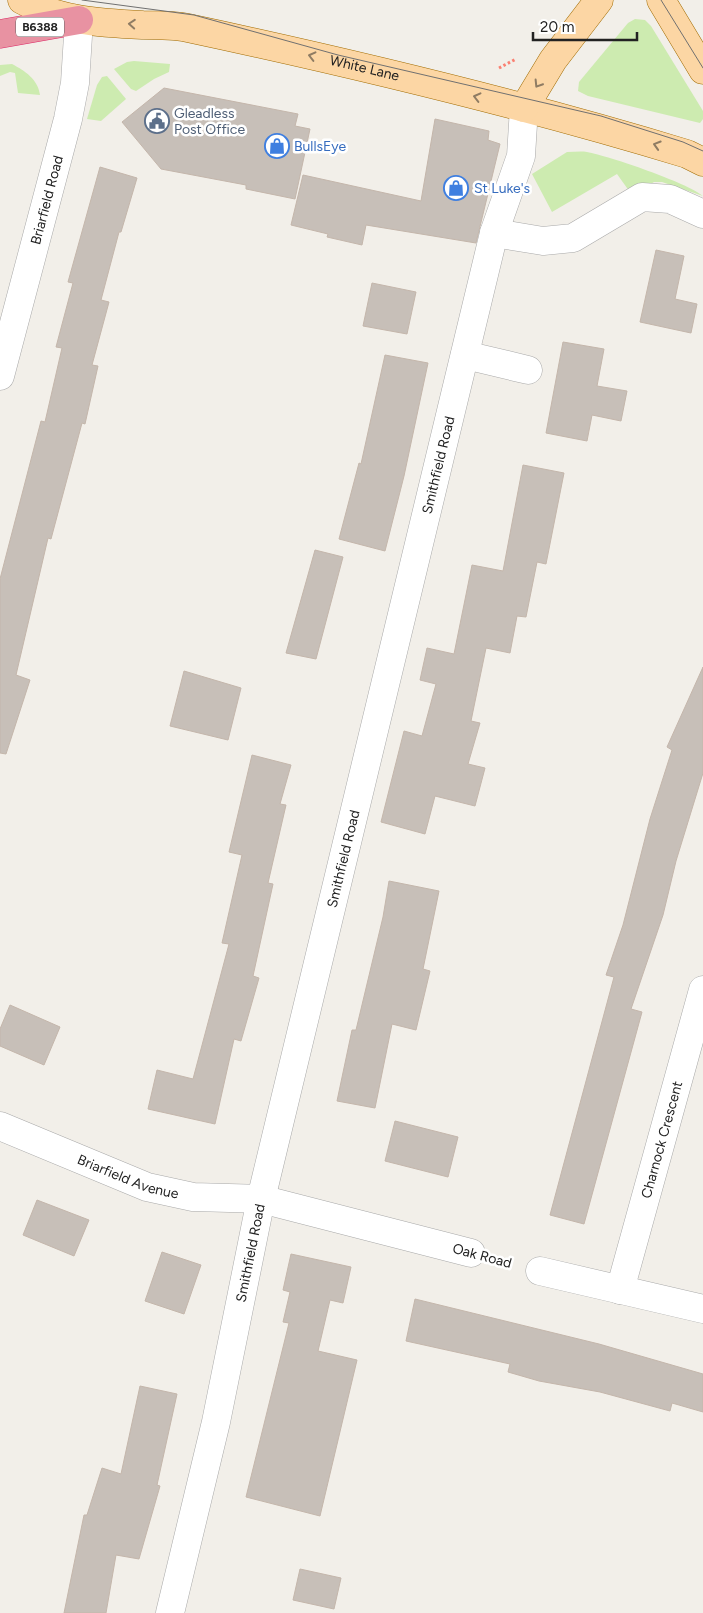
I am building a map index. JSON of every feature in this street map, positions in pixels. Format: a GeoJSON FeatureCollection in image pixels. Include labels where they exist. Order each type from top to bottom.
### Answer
{"type":"FeatureCollection","features":[{"type":"Feature","properties":{"kind":"highway","name":"B6388"},"geometry":{"type":"LineString","coordinates":[[0,34],[79,20]]}},
{"type":"Feature","properties":{"kind":"main road","name":"White Lane"},"geometry":{"type":"LineString","coordinates":[[22,0],[40,10],[79,20],[181,26],[578,120],[687,154],[703,162]]}},
{"type":"Feature","properties":{"kind":"main road"},"geometry":{"type":"LineString","coordinates":[[524,108],[553,60],[600,0]]}},
{"type":"Feature","properties":{"kind":"main road"},"geometry":{"type":"LineString","coordinates":[[661,0],[703,70]]}},
{"type":"Feature","properties":{"kind":"street","name":"Briarfield Road"},"geometry":{"type":"LineString","coordinates":[[0,376],[68,119],[75,83],[79,20]]}},
{"type":"Feature","properties":{"kind":"street","name":"Smithfield Road"},"geometry":{"type":"LineString","coordinates":[[170,1613],[216,1422],[261,1199],[494,233],[522,156],[524,108]]}},
{"type":"Feature","properties":{"kind":"street"},"geometry":{"type":"LineString","coordinates":[[494,233],[543,241],[573,238],[642,197],[670,199],[703,214]]}},
{"type":"Feature","properties":{"kind":"street"},"geometry":{"type":"LineString","coordinates":[[465,355],[528,370]]}},
{"type":"Feature","properties":{"kind":"street","name":"Charnock Crescent"},"geometry":{"type":"LineString","coordinates":[[620,1290],[703,990]]}},
{"type":"Feature","properties":{"kind":"street","name":"Briarfield Avenue"},"geometry":{"type":"LineString","coordinates":[[0,1126],[147,1187],[193,1197],[261,1199]]}},
{"type":"Feature","properties":{"kind":"street","name":"Oak Road"},"geometry":{"type":"LineString","coordinates":[[261,1199],[471,1253]]}},
{"type":"Feature","properties":{"kind":"street"},"geometry":{"type":"LineString","coordinates":[[540,1271],[703,1309]]}},
{"type":"Feature","properties":{"kind":"green space"},"geometry":{"type":"Polygon","coordinates":[[[635,19],[645,20],[651,26],[703,111],[703,119],[700,123],[588,96],[578,91],[579,82],[628,23],[635,19]]]}},
{"type":"Feature","properties":{"kind":"green space"},"geometry":{"type":"Polygon","coordinates":[[[127,62],[170,64],[169,72],[136,91],[131,89],[114,69],[127,62]]]}},
{"type":"Feature","properties":{"kind":"green space"},"geometry":{"type":"Polygon","coordinates":[[[12,64],[34,80],[40,95],[18,93],[15,73],[10,72],[0,76],[0,65],[12,64]]]}},
{"type":"Feature","properties":{"kind":"green space"},"geometry":{"type":"Polygon","coordinates":[[[107,76],[126,99],[101,121],[87,119],[97,85],[102,77],[107,76]]]}},
{"type":"Feature","properties":{"kind":"green space"},"geometry":{"type":"Polygon","coordinates":[[[567,152],[587,152],[629,164],[666,177],[703,196],[662,182],[654,182],[632,195],[617,174],[552,212],[532,174],[567,152]]]}},
{"type":"Feature","properties":{"kind":"building"},"geometry":{"type":"Polygon","coordinates":[[[164,88],[298,114],[295,126],[310,129],[295,199],[246,189],[246,185],[161,169],[122,122],[164,88]]]}},
{"type":"Feature","properties":{"kind":"building"},"geometry":{"type":"Polygon","coordinates":[[[435,119],[489,131],[488,140],[500,144],[476,243],[366,225],[362,245],[327,237],[328,234],[291,225],[303,175],[421,201],[435,119]]]}},
{"type":"Feature","properties":{"kind":"building"},"geometry":{"type":"Polygon","coordinates":[[[100,167],[137,178],[121,232],[119,232],[101,300],[109,302],[92,365],[98,366],[85,424],[82,423],[51,539],[48,538],[16,675],[30,680],[6,754],[0,753],[0,579],[41,421],[45,422],[62,348],[56,347],[73,283],[68,282],[100,167]]]}},
{"type":"Feature","properties":{"kind":"building"},"geometry":{"type":"Polygon","coordinates":[[[656,250],[684,256],[675,299],[697,304],[691,333],[640,322],[656,250]]]}},
{"type":"Feature","properties":{"kind":"building"},"geometry":{"type":"Polygon","coordinates":[[[372,283],[416,292],[407,334],[363,326],[372,283]]]}},
{"type":"Feature","properties":{"kind":"building"},"geometry":{"type":"Polygon","coordinates":[[[563,342],[604,349],[597,386],[627,391],[621,421],[592,415],[587,441],[546,433],[563,342]]]}},
{"type":"Feature","properties":{"kind":"building"},"geometry":{"type":"Polygon","coordinates":[[[385,355],[428,363],[404,476],[385,551],[339,539],[359,463],[361,464],[385,355]]]}},
{"type":"Feature","properties":{"kind":"building"},"geometry":{"type":"Polygon","coordinates":[[[523,465],[564,473],[546,564],[537,562],[526,617],[517,616],[510,653],[486,648],[471,721],[480,723],[468,764],[485,768],[475,806],[435,796],[425,834],[381,822],[404,731],[422,736],[436,684],[420,680],[427,648],[454,654],[472,565],[503,571],[523,465]]]}},
{"type":"Feature","properties":{"kind":"building"},"geometry":{"type":"Polygon","coordinates":[[[315,550],[343,557],[316,659],[286,653],[315,550]]]}},
{"type":"Feature","properties":{"kind":"building"},"geometry":{"type":"Polygon","coordinates":[[[703,667],[703,773],[676,861],[663,915],[631,1009],[642,1012],[584,1224],[550,1215],[614,977],[606,975],[623,925],[650,819],[672,750],[667,747],[703,667]]]}},
{"type":"Feature","properties":{"kind":"building"},"geometry":{"type":"Polygon","coordinates":[[[184,671],[241,688],[228,740],[170,726],[184,671]]]}},
{"type":"Feature","properties":{"kind":"building"},"geometry":{"type":"Polygon","coordinates":[[[252,755],[291,765],[280,804],[286,805],[268,883],[273,884],[253,976],[259,978],[241,1041],[234,1039],[215,1124],[148,1109],[157,1070],[193,1079],[229,944],[222,943],[242,855],[229,852],[252,755]]]}},
{"type":"Feature","properties":{"kind":"building"},"geometry":{"type":"Polygon","coordinates":[[[389,881],[439,891],[423,969],[430,971],[416,1030],[392,1024],[375,1108],[337,1101],[352,1030],[356,1030],[383,917],[389,881]]]}},
{"type":"Feature","properties":{"kind":"building"},"geometry":{"type":"Polygon","coordinates":[[[10,1005],[60,1027],[44,1065],[0,1046],[0,1029],[10,1005]]]}},
{"type":"Feature","properties":{"kind":"building"},"geometry":{"type":"Polygon","coordinates":[[[395,1121],[458,1137],[448,1177],[385,1161],[395,1121]]]}},
{"type":"Feature","properties":{"kind":"building"},"geometry":{"type":"Polygon","coordinates":[[[37,1200],[89,1220],[74,1256],[23,1235],[37,1200]]]}},
{"type":"Feature","properties":{"kind":"building"},"geometry":{"type":"Polygon","coordinates":[[[162,1252],[201,1265],[184,1314],[145,1301],[162,1252]]]}},
{"type":"Feature","properties":{"kind":"building"},"geometry":{"type":"Polygon","coordinates":[[[291,1254],[351,1267],[343,1303],[330,1300],[318,1351],[357,1360],[320,1516],[246,1497],[289,1323],[283,1322],[290,1292],[283,1290],[291,1254]]]}},
{"type":"Feature","properties":{"kind":"building"},"geometry":{"type":"Polygon","coordinates":[[[415,1299],[599,1344],[703,1374],[703,1412],[672,1403],[670,1411],[600,1392],[539,1381],[508,1372],[510,1364],[406,1341],[415,1299]]]}},
{"type":"Feature","properties":{"kind":"building"},"geometry":{"type":"Polygon","coordinates":[[[140,1386],[177,1394],[157,1485],[160,1486],[139,1559],[116,1555],[106,1613],[64,1613],[84,1515],[87,1515],[102,1468],[121,1474],[140,1386]]]}},
{"type":"Feature","properties":{"kind":"building"},"geometry":{"type":"Polygon","coordinates":[[[300,1569],[341,1578],[334,1609],[293,1600],[300,1569]]]}},
{"type":"Feature","properties":{"kind":"tram line"},"geometry":{"type":"LineString","coordinates":[[82,0],[194,15],[338,55],[601,116],[683,142],[703,151]]}},
{"type":"Feature","properties":{"kind":"tram line"},"geometry":{"type":"LineString","coordinates":[[661,0],[703,68]]}},
{"type":"Feature","properties":{"kind":"place","name":"Gleadless Post Office"},"geometry":{"type":"Point","coordinates":[157,121]}},
{"type":"Feature","properties":{"kind":"place","name":"BullsEye"},"geometry":{"type":"Point","coordinates":[277,146]}},
{"type":"Feature","properties":{"kind":"place","name":"St Luke's"},"geometry":{"type":"Point","coordinates":[456,188]}}]}
